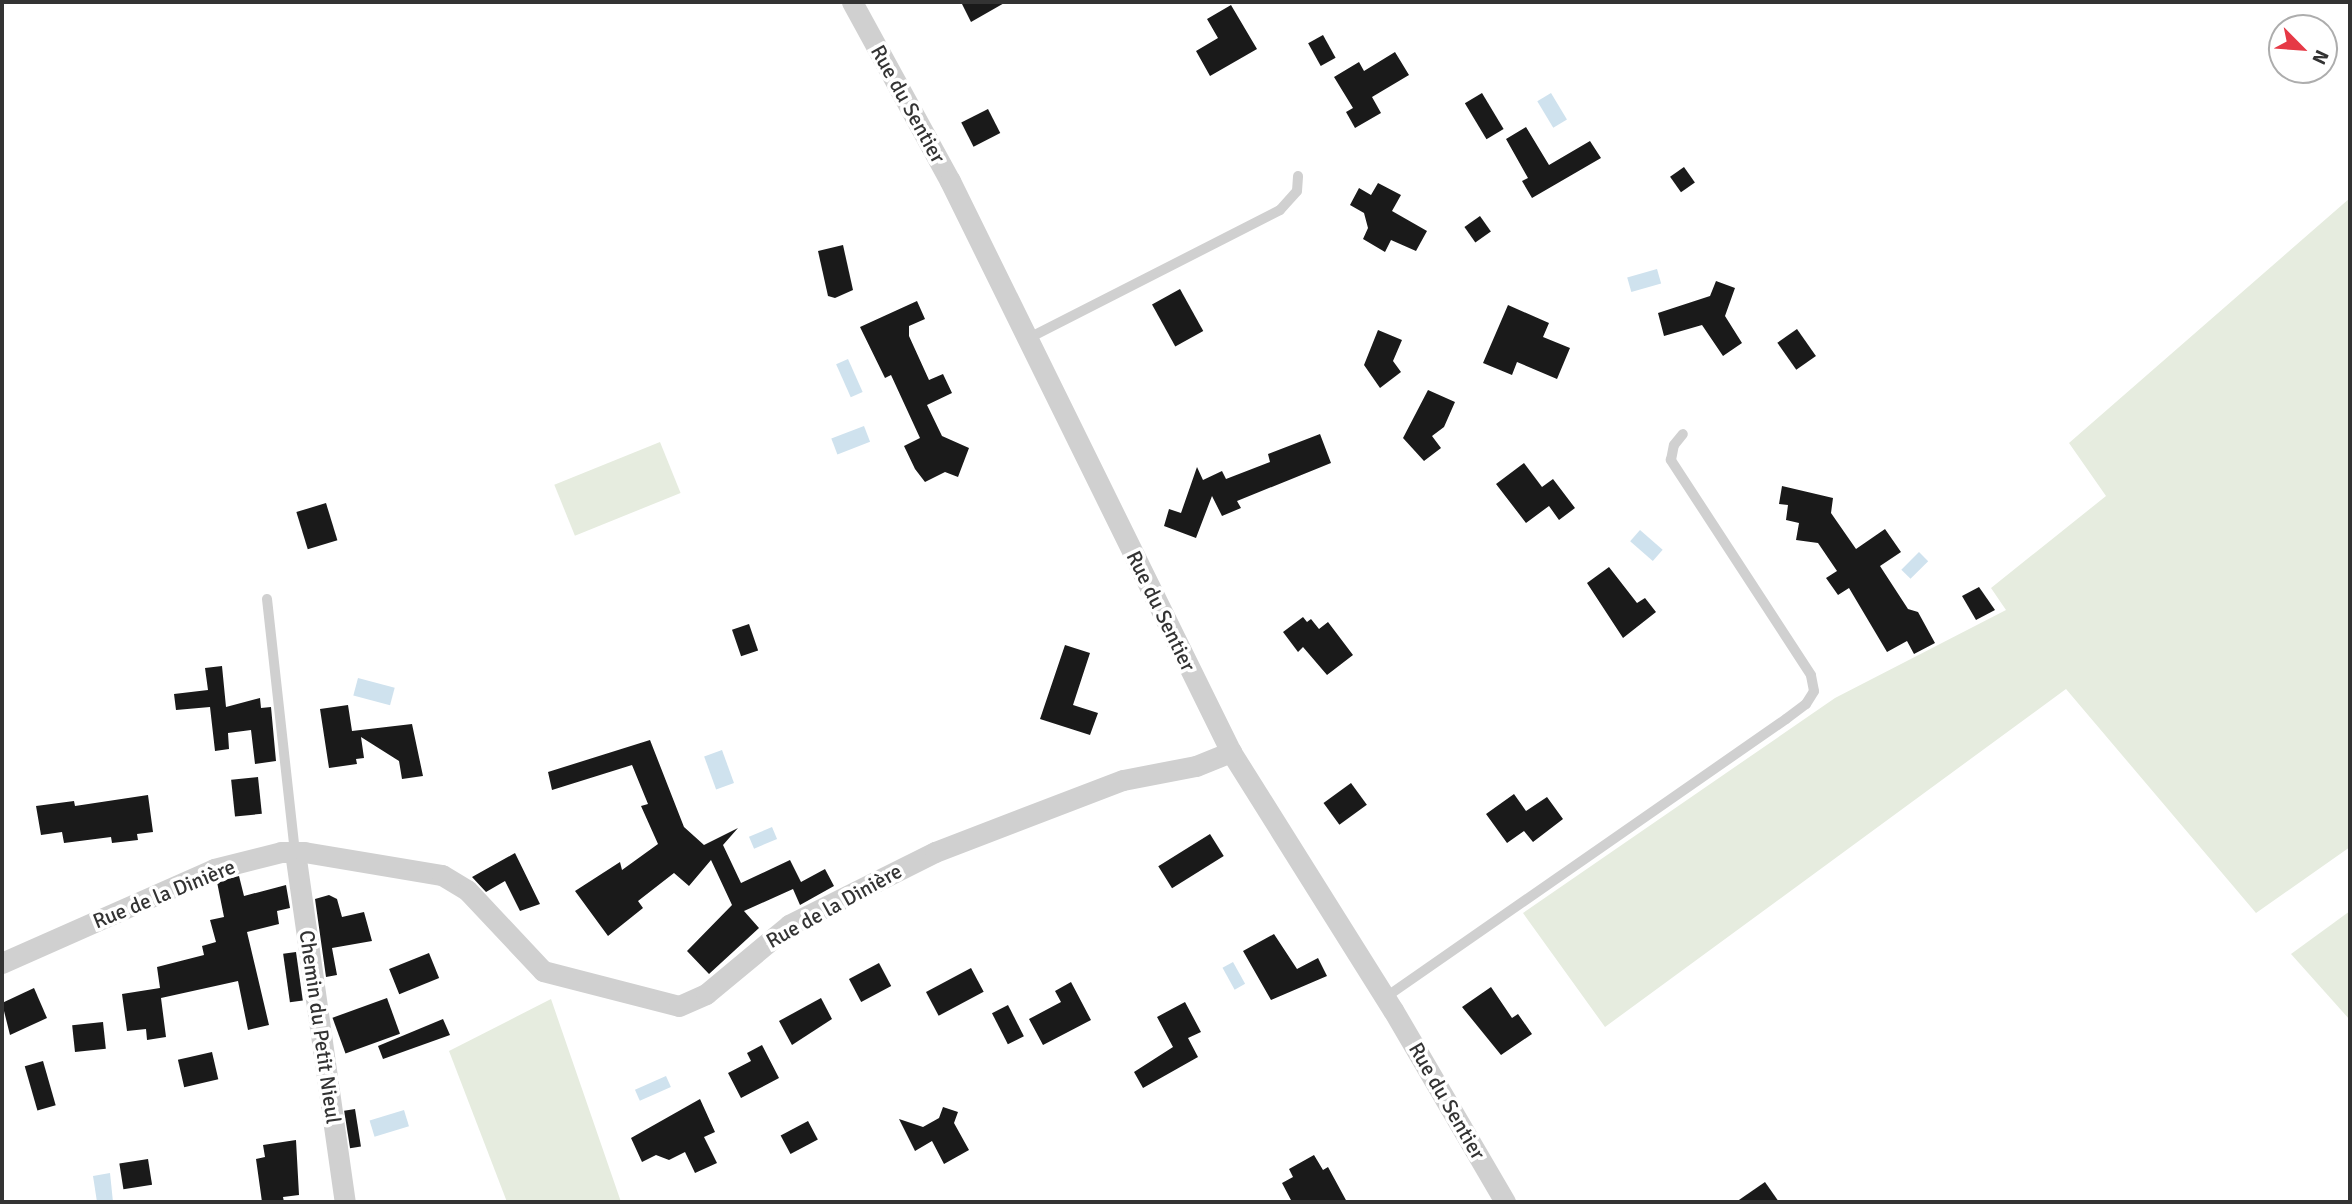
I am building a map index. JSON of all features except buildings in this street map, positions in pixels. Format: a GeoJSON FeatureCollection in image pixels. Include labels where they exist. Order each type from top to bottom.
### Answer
{"type":"FeatureCollection","features":[{"type":"Feature","properties":{"kind":"street","name":"Rue du Sentier"},"geometry":{"type":"LineString","coordinates":[[852,2],[950,181],[1231,752],[1386,997],[1505,1202]]}},
{"type":"Feature","properties":{"kind":"street","name":"Rue de la Dinière"},"geometry":{"type":"LineString","coordinates":[[2,963],[215,869],[295,852],[442,875],[467,890],[543,971],[678,1006],[706,994],[789,925],[935,852],[1124,780],[1196,766],[1231,752]]}},
{"type":"Feature","properties":{"kind":"street","name":"Chemin du Petit Nieul"},"geometry":{"type":"LineString","coordinates":[[295,852],[345,1202]]}},
{"type":"Feature","properties":{"kind":"lane"},"geometry":{"type":"LineString","coordinates":[[1027,339],[1280,210],[1297,191],[1298,176]]}},
{"type":"Feature","properties":{"kind":"lane"},"geometry":{"type":"LineString","coordinates":[[1386,997],[1786,719],[1806,704],[1814,691],[1811,675],[1671,460],[1683,434]]}},
{"type":"Feature","properties":{"kind":"lane"},"geometry":{"type":"LineString","coordinates":[[267,598],[295,852]]}},
{"type":"Feature","properties":{"kind":"shaded area"},"geometry":{"type":"Polygon","coordinates":[[[2350,198],[2350,847],[2256,913],[2066,689],[1605,1027],[1523,913],[1835,698],[2006,610],[1991,588],[2106,496],[2069,443],[2350,198]]]}},
{"type":"Feature","properties":{"kind":"shaded area"},"geometry":{"type":"Polygon","coordinates":[[[660,442],[681,493],[575,536],[554,485],[660,442]]]}},
{"type":"Feature","properties":{"kind":"shaded area"},"geometry":{"type":"Polygon","coordinates":[[[2350,911],[2350,1020],[2291,954],[2350,911]]]}},
{"type":"Feature","properties":{"kind":"shaded area"},"geometry":{"type":"Polygon","coordinates":[[[551,999],[621,1202],[507,1202],[449,1051],[551,999]]]}},
{"type":"Feature","properties":{"kind":"water"},"geometry":{"type":"Polygon","coordinates":[[[1551,93],[1567,120],[1553,128],[1537,101],[1551,93]]]}},
{"type":"Feature","properties":{"kind":"water"},"geometry":{"type":"Polygon","coordinates":[[[1657,269],[1661,283],[1631,292],[1627,278],[1657,269]]]}},
{"type":"Feature","properties":{"kind":"water"},"geometry":{"type":"Polygon","coordinates":[[[848,359],[863,392],[851,397],[836,364],[848,359]]]}},
{"type":"Feature","properties":{"kind":"water"},"geometry":{"type":"Polygon","coordinates":[[[864,426],[870,442],[837,454],[831,439],[864,426]]]}},
{"type":"Feature","properties":{"kind":"water"},"geometry":{"type":"Polygon","coordinates":[[[1640,530],[1663,550],[1653,561],[1630,541],[1640,530]]]}},
{"type":"Feature","properties":{"kind":"water"},"geometry":{"type":"Polygon","coordinates":[[[1919,552],[1928,561],[1911,579],[1901,570],[1919,552]]]}},
{"type":"Feature","properties":{"kind":"water"},"geometry":{"type":"Polygon","coordinates":[[[358,678],[395,688],[390,705],[353,695],[358,678]]]}},
{"type":"Feature","properties":{"kind":"water"},"geometry":{"type":"Polygon","coordinates":[[[722,750],[734,783],[716,789],[704,756],[722,750]]]}},
{"type":"Feature","properties":{"kind":"water"},"geometry":{"type":"Polygon","coordinates":[[[772,827],[777,839],[754,849],[749,837],[772,827]]]}},
{"type":"Feature","properties":{"kind":"water"},"geometry":{"type":"Polygon","coordinates":[[[1233,962],[1245,984],[1235,990],[1223,968],[1233,962]]]}},
{"type":"Feature","properties":{"kind":"water"},"geometry":{"type":"Polygon","coordinates":[[[666,1076],[671,1087],[640,1101],[635,1090],[666,1076]]]}},
{"type":"Feature","properties":{"kind":"water"},"geometry":{"type":"Polygon","coordinates":[[[404,1110],[409,1126],[375,1137],[370,1121],[404,1110]]]}},
{"type":"Feature","properties":{"kind":"water"},"geometry":{"type":"Polygon","coordinates":[[[110,1173],[113,1202],[97,1202],[93,1176],[110,1173]]]}}]}
